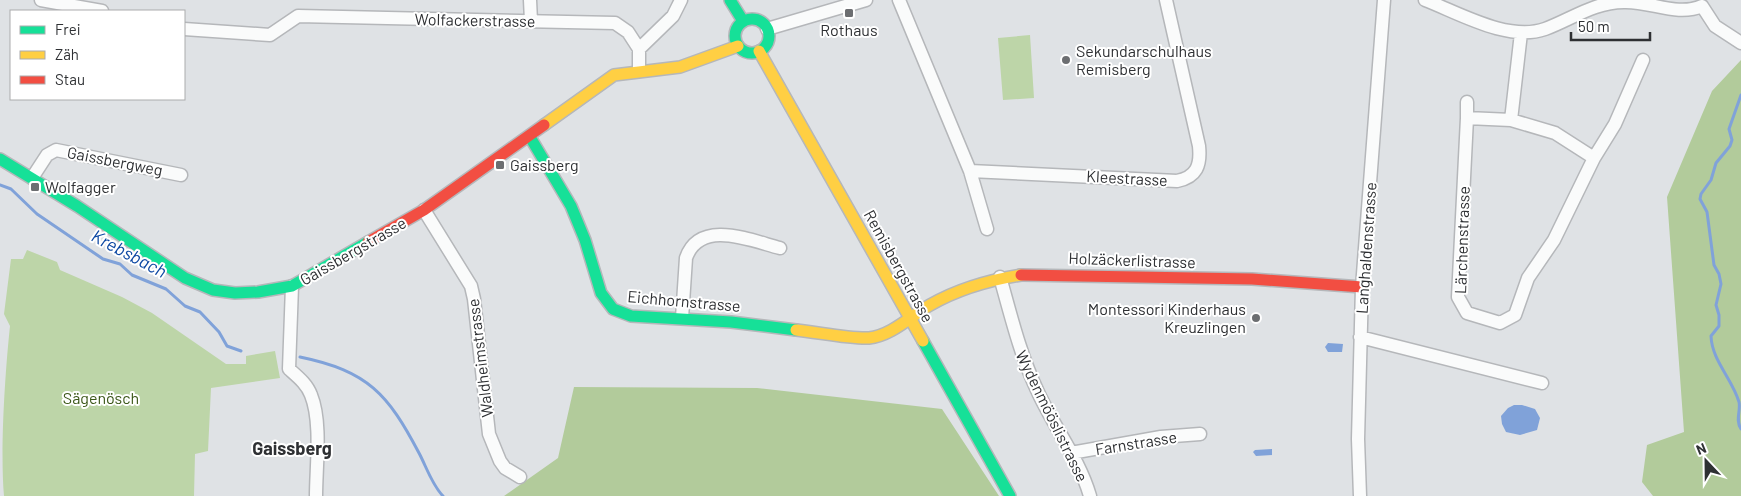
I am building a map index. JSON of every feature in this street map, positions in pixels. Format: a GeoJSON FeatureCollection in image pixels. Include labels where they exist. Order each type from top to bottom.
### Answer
{"type":"FeatureCollection","features":[{"type":"Feature","properties":{"kind":"street"},"geometry":{"type":"LineString","coordinates":[[41,0],[96,10]]}},
{"type":"Feature","properties":{"kind":"street"},"geometry":{"type":"LineString","coordinates":[[530,0],[530,21]]}},
{"type":"Feature","properties":{"kind":"street"},"geometry":{"type":"LineString","coordinates":[[639,71],[639,50],[673,16],[681,0]]}},
{"type":"Feature","properties":{"kind":"street"},"geometry":{"type":"LineString","coordinates":[[730,0],[743,21]]}},
{"type":"Feature","properties":{"kind":"street"},"geometry":{"type":"LineString","coordinates":[[767,29],[866,0]]}},
{"type":"Feature","properties":{"kind":"street"},"geometry":{"type":"LineString","coordinates":[[899,0],[970,171],[987,229]]}},
{"type":"Feature","properties":{"kind":"street","name":"Kleestrasse"},"geometry":{"type":"LineString","coordinates":[[970,171],[1177,181],[1195,173],[1200,166],[1199,146],[1166,0]]}},
{"type":"Feature","properties":{"kind":"street","name":"Langhaldenstrasse"},"geometry":{"type":"LineString","coordinates":[[1360,496],[1360,337],[1362,287],[1384,0]]}},
{"type":"Feature","properties":{"kind":"street"},"geometry":{"type":"LineString","coordinates":[[1425,0],[1501,30],[1521,33],[1546,28],[1597,5],[1609,3],[1637,2],[1688,11],[1702,3],[1715,26],[1741,43]]}},
{"type":"Feature","properties":{"kind":"street","name":"Wolfackerstrasse"},"geometry":{"type":"LineString","coordinates":[[185,29],[270,35],[298,16],[615,23],[628,32],[639,50]]}},
{"type":"Feature","properties":{"kind":"street"},"geometry":{"type":"LineString","coordinates":[[757,20],[767,29],[768,41],[759,51],[748,52],[738,46],[735,35],[736,30],[743,21],[757,20]]}},
{"type":"Feature","properties":{"kind":"street"},"geometry":{"type":"LineString","coordinates":[[1511,120],[1521,33]]}},
{"type":"Feature","properties":{"kind":"street","name":"Gaissbergstrasse"},"geometry":{"type":"LineString","coordinates":[[0,159],[185,278],[213,290],[236,293],[292,286],[424,210],[530,137],[614,75],[623,72],[665,71],[714,56],[738,46]]}},
{"type":"Feature","properties":{"kind":"street","name":"Remisbergstrasse"},"geometry":{"type":"LineString","coordinates":[[759,51],[1010,496]]}},
{"type":"Feature","properties":{"kind":"street","name":"Lärchenstrasse"},"geometry":{"type":"LineString","coordinates":[[1467,102],[1458,297],[1467,313],[1500,323],[1514,316],[1528,278],[1554,240],[1594,158],[1615,124],[1644,60]]}},
{"type":"Feature","properties":{"kind":"street"},"geometry":{"type":"LineString","coordinates":[[1467,118],[1511,120],[1555,133],[1594,158]]}},
{"type":"Feature","properties":{"kind":"street","name":"Eichhornstrasse"},"geometry":{"type":"LineString","coordinates":[[530,137],[571,206],[585,240],[601,293],[606,302],[614,309],[631,316],[682,318],[869,338],[884,335],[910,318]]}},
{"type":"Feature","properties":{"kind":"street","name":"Gaissbergweg"},"geometry":{"type":"LineString","coordinates":[[32,178],[47,155],[56,150],[181,175]]}},
{"type":"Feature","properties":{"kind":"street","name":"Waldheimstrasse"},"geometry":{"type":"LineString","coordinates":[[424,210],[471,286],[489,434],[500,461],[506,468],[520,477]]}},
{"type":"Feature","properties":{"kind":"street"},"geometry":{"type":"LineString","coordinates":[[682,318],[686,258],[689,250],[698,242],[710,235],[728,234],[780,248]]}},
{"type":"Feature","properties":{"kind":"street","name":"Holzäckerlistrasse"},"geometry":{"type":"LineString","coordinates":[[910,318],[931,305],[1000,277],[1030,274],[1252,280],[1362,287]]}},
{"type":"Feature","properties":{"kind":"street","name":"Wydenmööslistrasse"},"geometry":{"type":"LineString","coordinates":[[1000,277],[1019,350],[1037,391],[1071,454],[1090,496]]}},
{"type":"Feature","properties":{"kind":"street"},"geometry":{"type":"LineString","coordinates":[[292,286],[289,369],[301,380],[311,395],[316,416],[316,496]]}},
{"type":"Feature","properties":{"kind":"street"},"geometry":{"type":"LineString","coordinates":[[1360,337],[1542,382]]}},
{"type":"Feature","properties":{"kind":"street","name":"Farnstrasse"},"geometry":{"type":"LineString","coordinates":[[1071,454],[1162,437],[1200,434]]}},
{"type":"Feature","properties":{"kind":"green space"},"geometry":{"type":"Polygon","coordinates":[[[1030,35],[1034,98],[1003,100],[998,38],[1030,35]]]}},
{"type":"Feature","properties":{"kind":"green space"},"geometry":{"type":"Polygon","coordinates":[[[1741,60],[1741,496],[1653,496],[1642,482],[1647,445],[1684,432],[1667,197],[1712,91],[1741,60]]]}},
{"type":"Feature","properties":{"kind":"green space","name":"Sägenösch"},"geometry":{"type":"Polygon","coordinates":[[[27,250],[57,262],[60,270],[122,297],[152,313],[226,364],[246,364],[246,356],[275,351],[280,378],[211,388],[208,451],[195,454],[194,496],[4,496],[4,412],[10,326],[4,314],[11,259],[23,259],[27,250]]]}},
{"type":"Feature","properties":{"kind":"green space"},"geometry":{"type":"Polygon","coordinates":[[[574,387],[757,388],[942,409],[999,496],[504,496],[558,458],[574,387]]]}},
{"type":"Feature","properties":{"kind":"water"},"geometry":{"type":"Polygon","coordinates":[[[1328,343],[1343,344],[1342,352],[1328,352],[1325,347],[1328,343]]]}},
{"type":"Feature","properties":{"kind":"water"},"geometry":{"type":"Polygon","coordinates":[[[1514,405],[1535,409],[1540,418],[1537,430],[1520,435],[1506,432],[1501,416],[1508,408],[1514,405]]]}},
{"type":"Feature","properties":{"kind":"water"},"geometry":{"type":"Polygon","coordinates":[[[1272,449],[1272,455],[1256,456],[1253,452],[1255,450],[1272,449]]]}},
{"type":"Feature","properties":{"kind":"waterway"},"geometry":{"type":"LineString","coordinates":[[1741,95],[1729,129],[1732,140],[1730,146],[1716,163],[1711,180],[1701,194],[1700,199],[1707,212],[1714,265],[1719,274],[1721,284],[1716,305],[1719,315],[1719,326],[1711,336],[1712,345],[1718,362],[1736,393],[1739,402],[1738,422],[1741,429]]}},
{"type":"Feature","properties":{"kind":"waterway","name":"Krebsbach"},"geometry":{"type":"LineString","coordinates":[[0,185],[11,189],[37,214],[103,259],[120,264],[132,275],[166,289],[185,306],[200,312],[219,332],[227,346],[241,351]]}},
{"type":"Feature","properties":{"kind":"waterway"},"geometry":{"type":"LineString","coordinates":[[300,357],[343,370],[359,378],[386,400],[408,433],[432,481],[443,496]]}},
{"type":"Feature","properties":{"kind":"traffic: fast"},"geometry":{"type":"LineString","coordinates":[[730,0],[743,21]]}},
{"type":"Feature","properties":{"kind":"traffic: fast"},"geometry":{"type":"LineString","coordinates":[[752,19],[764,24],[769,36],[764,48],[752,53],[740,48],[735,36],[740,24],[752,19]]}},
{"type":"Feature","properties":{"kind":"traffic: fast"},"geometry":{"type":"LineString","coordinates":[[530,137],[571,206],[585,240],[601,293],[613,309],[631,316],[731,322],[796,330]]}},
{"type":"Feature","properties":{"kind":"traffic: fast"},"geometry":{"type":"LineString","coordinates":[[0,159],[77,206],[185,278],[213,290],[235,293],[258,292],[292,286],[368,242]]}},
{"type":"Feature","properties":{"kind":"traffic: fast"},"geometry":{"type":"LineString","coordinates":[[923,341],[1010,496]]}},
{"type":"Feature","properties":{"kind":"traffic: slow"},"geometry":{"type":"LineString","coordinates":[[544,125],[614,75],[680,67],[738,46]]}},
{"type":"Feature","properties":{"kind":"traffic: slow"},"geometry":{"type":"LineString","coordinates":[[759,51],[923,341]]}},
{"type":"Feature","properties":{"kind":"traffic: slow"},"geometry":{"type":"LineString","coordinates":[[796,330],[869,338],[893,330],[930,305],[952,294],[986,282],[1021,275]]}},
{"type":"Feature","properties":{"kind":"traffic: jam"},"geometry":{"type":"LineString","coordinates":[[368,242],[424,210],[544,125]]}},
{"type":"Feature","properties":{"kind":"traffic: jam"},"geometry":{"type":"LineString","coordinates":[[1021,275],[1252,279],[1362,287]]}},
{"type":"Feature","properties":{"kind":"place","name":"Rothaus"},"geometry":{"type":"Point","coordinates":[849,13]}},
{"type":"Feature","properties":{"kind":"place","name":"Sekundarschulhaus Remisberg"},"geometry":{"type":"Point","coordinates":[1066,60]}},
{"type":"Feature","properties":{"kind":"place","name":"Gaissberg"},"geometry":{"type":"Point","coordinates":[500,165]}},
{"type":"Feature","properties":{"kind":"place","name":"Wolfagger"},"geometry":{"type":"Point","coordinates":[35,187]}},
{"type":"Feature","properties":{"kind":"place","name":"Montessori Kinderhaus Kreuzlingen"},"geometry":{"type":"Point","coordinates":[1256,318]}},
{"type":"Feature","properties":{"kind":"district","name":"Gaissberg"},"geometry":{"type":"Point","coordinates":[292,449]}}]}
